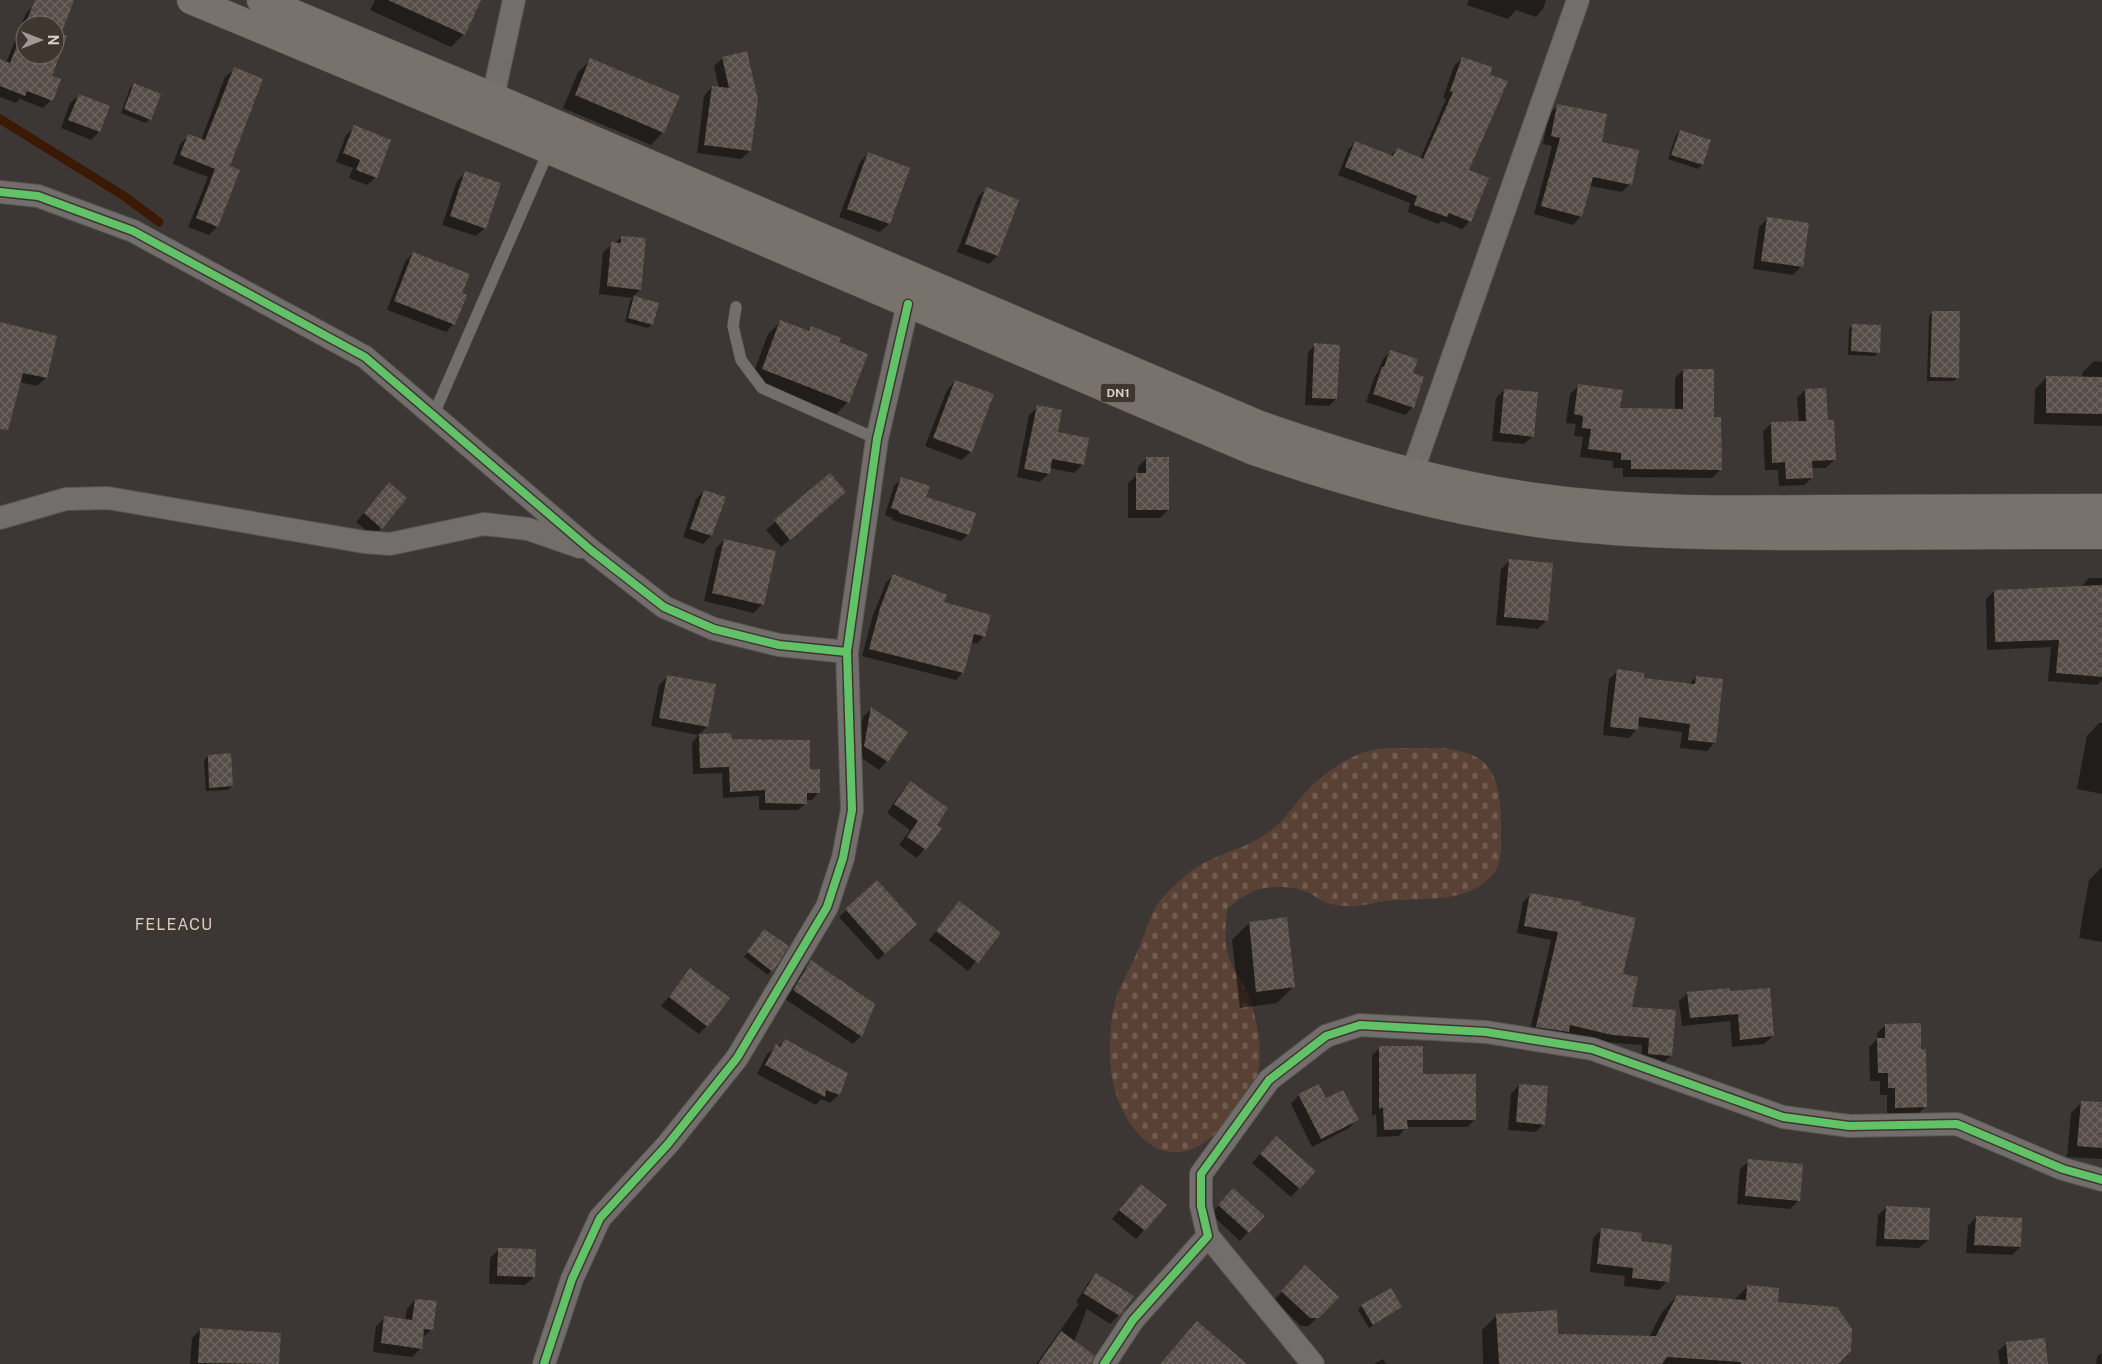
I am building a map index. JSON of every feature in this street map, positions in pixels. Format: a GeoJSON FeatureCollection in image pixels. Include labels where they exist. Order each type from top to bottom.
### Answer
{"type":"FeatureCollection","features":[{"type":"Feature","properties":{"kind":"main road","name":"DN1"},"geometry":{"type":"LineString","coordinates":[[191,0],[549,150],[1251,450],[1324,475],[1405,498],[1482,514],[1595,530],[1693,536],[2102,535]]}},
{"type":"Feature","properties":{"kind":"main road","name":"DN1"},"geometry":{"type":"LineString","coordinates":[[260,0],[1260,425],[1332,450],[1412,473],[1549,499],[1696,510],[2102,508]]}},
{"type":"Feature","properties":{"kind":"street"},"geometry":{"type":"LineString","coordinates":[[492,97],[514,0]]}},
{"type":"Feature","properties":{"kind":"street"},"geometry":{"type":"LineString","coordinates":[[1412,473],[1578,0]]}},
{"type":"Feature","properties":{"kind":"street"},"geometry":{"type":"LineString","coordinates":[[0,192],[38,196],[133,231],[365,357],[592,551],[664,608],[714,629],[780,645],[847,652]]}},
{"type":"Feature","properties":{"kind":"street"},"geometry":{"type":"LineString","coordinates":[[544,1364],[572,1279],[600,1218],[668,1144],[737,1058],[827,907],[843,858],[852,810],[847,652],[877,439],[908,304]]}},
{"type":"Feature","properties":{"kind":"street"},"geometry":{"type":"LineString","coordinates":[[0,518],[66,499],[108,498],[364,542],[390,544],[484,524],[528,529],[592,551]]}},
{"type":"Feature","properties":{"kind":"street"},"geometry":{"type":"LineString","coordinates":[[1313,1364],[1208,1236],[1201,1206],[1201,1174],[1270,1080],[1326,1036],[1360,1025],[1486,1032],[1592,1050],[1783,1117],[1849,1126],[1957,1124],[2063,1169],[2102,1180]]}},
{"type":"Feature","properties":{"kind":"street"},"geometry":{"type":"LineString","coordinates":[[1104,1364],[1133,1320],[1208,1236]]}},
{"type":"Feature","properties":{"kind":"lane"},"geometry":{"type":"LineString","coordinates":[[433,416],[549,150]]}},
{"type":"Feature","properties":{"kind":"lane"},"geometry":{"type":"LineString","coordinates":[[736,307],[733,326],[741,360],[762,388],[877,439]]}},
{"type":"Feature","properties":{"kind":"green space"},"geometry":{"type":"Polygon","coordinates":[[[1444,748],[1475,756],[1491,771],[1495,780],[1501,812],[1501,846],[1496,870],[1487,881],[1476,888],[1450,897],[1340,906],[1300,890],[1277,887],[1255,891],[1227,909],[1226,944],[1228,955],[1249,997],[1257,1025],[1260,1055],[1256,1081],[1240,1106],[1204,1143],[1183,1152],[1164,1151],[1147,1142],[1132,1126],[1121,1106],[1113,1083],[1110,1059],[1111,1021],[1123,982],[1138,951],[1154,910],[1166,893],[1200,865],[1253,842],[1269,832],[1281,822],[1312,786],[1348,759],[1358,754],[1379,749],[1444,748]]]}},
{"type":"Feature","properties":{"kind":"building"},"geometry":{"type":"Polygon","coordinates":[[[35,0],[74,0],[65,24],[65,15],[29,15],[35,0]]]}},
{"type":"Feature","properties":{"kind":"building"},"geometry":{"type":"Polygon","coordinates":[[[388,0],[481,0],[465,35],[388,0]]]}},
{"type":"Feature","properties":{"kind":"building"},"geometry":{"type":"Polygon","coordinates":[[[15,51],[15,65],[56,65],[52,76],[61,79],[53,101],[27,91],[25,96],[0,86],[0,59],[10,63],[15,51]]]}},
{"type":"Feature","properties":{"kind":"building"},"geometry":{"type":"Polygon","coordinates":[[[747,51],[758,100],[751,151],[704,145],[712,86],[729,88],[722,57],[747,51]]]}},
{"type":"Feature","properties":{"kind":"building"},"geometry":{"type":"Polygon","coordinates":[[[1462,57],[1492,67],[1490,75],[1508,81],[1469,170],[1489,178],[1471,222],[1449,213],[1447,217],[1414,205],[1417,196],[1345,167],[1355,141],[1393,156],[1397,148],[1423,159],[1453,92],[1450,91],[1462,57]]]}},
{"type":"Feature","properties":{"kind":"building"},"geometry":{"type":"Polygon","coordinates":[[[590,58],[680,96],[664,133],[575,95],[590,58]]]}},
{"type":"Feature","properties":{"kind":"building"},"geometry":{"type":"Polygon","coordinates":[[[234,67],[263,79],[230,166],[240,170],[218,227],[196,218],[215,169],[180,155],[188,134],[205,140],[234,67]]]}},
{"type":"Feature","properties":{"kind":"building"},"geometry":{"type":"Polygon","coordinates":[[[134,83],[161,94],[151,120],[124,109],[134,83]]]}},
{"type":"Feature","properties":{"kind":"building"},"geometry":{"type":"Polygon","coordinates":[[[79,94],[110,106],[100,132],[68,120],[79,94]]]}},
{"type":"Feature","properties":{"kind":"building"},"geometry":{"type":"Polygon","coordinates":[[[1557,104],[1607,114],[1602,142],[1639,150],[1632,185],[1593,177],[1582,217],[1541,206],[1560,138],[1551,136],[1557,104]]]}},
{"type":"Feature","properties":{"kind":"building"},"geometry":{"type":"Polygon","coordinates":[[[354,125],[391,140],[377,178],[356,170],[360,160],[343,153],[354,125]]]}},
{"type":"Feature","properties":{"kind":"building"},"geometry":{"type":"Polygon","coordinates":[[[1680,130],[1711,140],[1703,165],[1671,155],[1680,130]]]}},
{"type":"Feature","properties":{"kind":"building"},"geometry":{"type":"Polygon","coordinates":[[[868,152],[910,168],[890,224],[847,209],[868,152]]]}},
{"type":"Feature","properties":{"kind":"building"},"geometry":{"type":"Polygon","coordinates":[[[465,171],[501,183],[486,229],[450,216],[465,171]]]}},
{"type":"Feature","properties":{"kind":"building"},"geometry":{"type":"Polygon","coordinates":[[[986,187],[1019,200],[998,256],[965,244],[986,187]]]}},
{"type":"Feature","properties":{"kind":"building"},"geometry":{"type":"Polygon","coordinates":[[[1767,217],[1809,223],[1803,267],[1761,261],[1767,217]]]}},
{"type":"Feature","properties":{"kind":"building"},"geometry":{"type":"Polygon","coordinates":[[[621,236],[646,238],[641,290],[607,286],[611,242],[621,243],[621,236]]]}},
{"type":"Feature","properties":{"kind":"building"},"geometry":{"type":"Polygon","coordinates":[[[413,252],[470,274],[462,293],[467,295],[455,325],[394,301],[413,252]]]}},
{"type":"Feature","properties":{"kind":"building"},"geometry":{"type":"Polygon","coordinates":[[[634,296],[659,303],[653,325],[628,318],[634,296]]]}},
{"type":"Feature","properties":{"kind":"building"},"geometry":{"type":"Polygon","coordinates":[[[1932,311],[1960,311],[1959,378],[1930,377],[1932,311]]]}},
{"type":"Feature","properties":{"kind":"building"},"geometry":{"type":"Polygon","coordinates":[[[780,320],[809,331],[811,326],[841,338],[839,342],[868,354],[849,403],[762,369],[780,320]]]}},
{"type":"Feature","properties":{"kind":"building"},"geometry":{"type":"Polygon","coordinates":[[[0,322],[57,336],[47,378],[23,373],[8,430],[0,429],[0,322]]]}},
{"type":"Feature","properties":{"kind":"building"},"geometry":{"type":"Polygon","coordinates":[[[1852,324],[1881,325],[1880,353],[1851,351],[1852,324]]]}},
{"type":"Feature","properties":{"kind":"building"},"geometry":{"type":"Polygon","coordinates":[[[1314,343],[1340,345],[1337,399],[1312,398],[1314,343]]]}},
{"type":"Feature","properties":{"kind":"building"},"geometry":{"type":"Polygon","coordinates":[[[1390,350],[1418,359],[1413,373],[1424,377],[1414,408],[1373,394],[1390,350]]]}},
{"type":"Feature","properties":{"kind":"building"},"geometry":{"type":"Polygon","coordinates":[[[1683,369],[1714,369],[1714,417],[1721,417],[1722,470],[1631,469],[1631,460],[1621,460],[1621,453],[1588,449],[1591,429],[1582,428],[1583,416],[1574,414],[1578,384],[1623,390],[1620,408],[1683,409],[1683,369]]]}},
{"type":"Feature","properties":{"kind":"building"},"geometry":{"type":"Polygon","coordinates":[[[2046,376],[2102,377],[2102,414],[2046,413],[2046,376]]]}},
{"type":"Feature","properties":{"kind":"building"},"geometry":{"type":"Polygon","coordinates":[[[955,380],[994,394],[972,452],[933,438],[955,380]]]}},
{"type":"Feature","properties":{"kind":"building"},"geometry":{"type":"Polygon","coordinates":[[[1826,388],[1828,420],[1834,420],[1836,460],[1812,461],[1813,478],[1786,479],[1785,462],[1772,463],[1771,422],[1806,421],[1805,389],[1826,388]]]}},
{"type":"Feature","properties":{"kind":"building"},"geometry":{"type":"Polygon","coordinates":[[[1504,389],[1538,392],[1534,437],[1500,433],[1504,389]]]}},
{"type":"Feature","properties":{"kind":"building"},"geometry":{"type":"Polygon","coordinates":[[[1037,405],[1062,410],[1058,432],[1089,438],[1084,465],[1052,459],[1050,474],[1024,469],[1037,405]]]}},
{"type":"Feature","properties":{"kind":"building"},"geometry":{"type":"Polygon","coordinates":[[[1146,457],[1169,457],[1169,510],[1136,510],[1136,473],[1146,473],[1146,457]]]}},
{"type":"Feature","properties":{"kind":"building"},"geometry":{"type":"Polygon","coordinates":[[[830,473],[846,492],[790,540],[774,520],[830,473]]]}},
{"type":"Feature","properties":{"kind":"building"},"geometry":{"type":"Polygon","coordinates":[[[901,477],[930,486],[926,497],[976,513],[969,535],[899,513],[899,511],[891,508],[901,477]]]}},
{"type":"Feature","properties":{"kind":"building"},"geometry":{"type":"Polygon","coordinates":[[[389,482],[407,498],[382,529],[364,513],[389,482]]]}},
{"type":"Feature","properties":{"kind":"building"},"geometry":{"type":"Polygon","coordinates":[[[704,490],[726,497],[712,536],[690,529],[704,490]]]}},
{"type":"Feature","properties":{"kind":"building"},"geometry":{"type":"Polygon","coordinates":[[[724,539],[776,551],[764,605],[712,593],[724,539]]]}},
{"type":"Feature","properties":{"kind":"building"},"geometry":{"type":"Polygon","coordinates":[[[1509,559],[1553,563],[1548,621],[1504,617],[1509,559]]]}},
{"type":"Feature","properties":{"kind":"building"},"geometry":{"type":"Polygon","coordinates":[[[893,574],[947,595],[944,602],[991,615],[985,637],[974,634],[964,673],[869,649],[880,608],[893,574]]]}},
{"type":"Feature","properties":{"kind":"building"},"geometry":{"type":"Polygon","coordinates":[[[2102,585],[2102,677],[2056,673],[2059,640],[1995,642],[1994,590],[2102,585]]]}},
{"type":"Feature","properties":{"kind":"building"},"geometry":{"type":"Polygon","coordinates":[[[1617,669],[1644,673],[1644,678],[1695,684],[1696,676],[1723,679],[1716,743],[1688,740],[1690,724],[1639,717],[1638,730],[1610,727],[1617,669]]]}},
{"type":"Feature","properties":{"kind":"building"},"geometry":{"type":"Polygon","coordinates":[[[667,675],[716,684],[708,727],[659,718],[667,675]]]}},
{"type":"Feature","properties":{"kind":"building"},"geometry":{"type":"Polygon","coordinates":[[[871,707],[908,732],[888,762],[864,746],[871,707]]]}},
{"type":"Feature","properties":{"kind":"building"},"geometry":{"type":"Polygon","coordinates":[[[731,733],[732,739],[810,740],[810,769],[820,769],[820,793],[807,793],[807,804],[765,803],[765,790],[730,792],[729,767],[700,768],[699,734],[731,733]]]}},
{"type":"Feature","properties":{"kind":"building"},"geometry":{"type":"Polygon","coordinates":[[[231,753],[233,786],[209,788],[208,755],[231,753]]]}},
{"type":"Feature","properties":{"kind":"building"},"geometry":{"type":"Polygon","coordinates":[[[910,781],[948,808],[937,825],[942,828],[926,850],[907,837],[918,821],[894,804],[910,781]]]}},
{"type":"Feature","properties":{"kind":"building"},"geometry":{"type":"Polygon","coordinates":[[[877,880],[917,924],[885,954],[845,909],[877,880]]]}},
{"type":"Feature","properties":{"kind":"building"},"geometry":{"type":"Polygon","coordinates":[[[1530,893],[1582,902],[1581,905],[1636,918],[1623,974],[1638,977],[1632,1007],[1676,1010],[1672,1056],[1648,1054],[1649,1038],[1612,1035],[1570,1025],[1569,1032],[1536,1027],[1558,932],[1524,926],[1530,893]]]}},
{"type":"Feature","properties":{"kind":"building"},"geometry":{"type":"Polygon","coordinates":[[[959,901],[1001,933],[978,963],[936,931],[959,901]]]}},
{"type":"Feature","properties":{"kind":"building"},"geometry":{"type":"Polygon","coordinates":[[[1287,917],[1295,987],[1256,992],[1249,922],[1287,917]]]}},
{"type":"Feature","properties":{"kind":"building"},"geometry":{"type":"Polygon","coordinates":[[[764,929],[789,946],[773,972],[747,952],[764,929]]]}},
{"type":"Feature","properties":{"kind":"building"},"geometry":{"type":"Polygon","coordinates":[[[811,960],[875,1004],[862,1037],[793,990],[811,960]]]}},
{"type":"Feature","properties":{"kind":"building"},"geometry":{"type":"Polygon","coordinates":[[[690,968],[730,998],[708,1027],[669,997],[690,968]]]}},
{"type":"Feature","properties":{"kind":"building"},"geometry":{"type":"Polygon","coordinates":[[[1729,988],[1730,991],[1770,988],[1774,1036],[1740,1040],[1738,1014],[1690,1018],[1687,992],[1729,988]]]}},
{"type":"Feature","properties":{"kind":"building"},"geometry":{"type":"Polygon","coordinates":[[[1921,1023],[1921,1049],[1926,1049],[1927,1107],[1895,1108],[1895,1088],[1888,1088],[1888,1073],[1878,1073],[1877,1038],[1885,1038],[1885,1024],[1921,1023]]]}},
{"type":"Feature","properties":{"kind":"building"},"geometry":{"type":"Polygon","coordinates":[[[785,1039],[848,1073],[840,1095],[826,1090],[825,1097],[765,1065],[776,1044],[780,1047],[785,1039]]]}},
{"type":"Feature","properties":{"kind":"building"},"geometry":{"type":"Polygon","coordinates":[[[1379,1046],[1423,1046],[1423,1074],[1476,1074],[1476,1120],[1407,1120],[1408,1129],[1384,1130],[1383,1107],[1379,1109],[1379,1046]]]}},
{"type":"Feature","properties":{"kind":"building"},"geometry":{"type":"Polygon","coordinates":[[[1319,1084],[1326,1098],[1343,1090],[1359,1120],[1321,1139],[1298,1094],[1319,1084]]]}},
{"type":"Feature","properties":{"kind":"building"},"geometry":{"type":"Polygon","coordinates":[[[1519,1084],[1548,1086],[1545,1125],[1516,1122],[1519,1084]]]}},
{"type":"Feature","properties":{"kind":"building"},"geometry":{"type":"Polygon","coordinates":[[[2081,1101],[2102,1102],[2102,1148],[2077,1146],[2081,1101]]]}},
{"type":"Feature","properties":{"kind":"building"},"geometry":{"type":"Polygon","coordinates":[[[1276,1136],[1316,1171],[1300,1189],[1260,1154],[1276,1136]]]}},
{"type":"Feature","properties":{"kind":"building"},"geometry":{"type":"Polygon","coordinates":[[[1748,1159],[1803,1164],[1800,1201],[1745,1196],[1748,1159]]]}},
{"type":"Feature","properties":{"kind":"building"},"geometry":{"type":"Polygon","coordinates":[[[1141,1184],[1167,1205],[1145,1231],[1119,1210],[1141,1184]]]}},
{"type":"Feature","properties":{"kind":"building"},"geometry":{"type":"Polygon","coordinates":[[[1233,1188],[1265,1216],[1249,1233],[1218,1205],[1233,1188]]]}},
{"type":"Feature","properties":{"kind":"building"},"geometry":{"type":"Polygon","coordinates":[[[1886,1206],[1930,1208],[1929,1240],[1884,1239],[1886,1206]]]}},
{"type":"Feature","properties":{"kind":"building"},"geometry":{"type":"Polygon","coordinates":[[[1976,1216],[2022,1218],[2021,1247],[1974,1245],[1976,1216]]]}},
{"type":"Feature","properties":{"kind":"building"},"geometry":{"type":"Polygon","coordinates":[[[1601,1228],[1642,1233],[1641,1241],[1672,1245],[1669,1282],[1632,1278],[1633,1268],[1597,1264],[1601,1228]]]}},
{"type":"Feature","properties":{"kind":"building"},"geometry":{"type":"Polygon","coordinates":[[[498,1248],[536,1249],[535,1277],[497,1276],[498,1248]]]}},
{"type":"Feature","properties":{"kind":"building"},"geometry":{"type":"Polygon","coordinates":[[[1305,1265],[1339,1297],[1319,1318],[1310,1318],[1281,1291],[1305,1265]]]}},
{"type":"Feature","properties":{"kind":"building"},"geometry":{"type":"Polygon","coordinates":[[[1096,1273],[1134,1296],[1120,1316],[1083,1293],[1096,1273]]]}},
{"type":"Feature","properties":{"kind":"building"},"geometry":{"type":"Polygon","coordinates":[[[1747,1285],[1779,1288],[1778,1302],[1837,1307],[1852,1329],[1851,1351],[1838,1364],[1741,1364],[1741,1362],[1667,1357],[1662,1364],[1499,1364],[1496,1314],[1557,1310],[1558,1334],[1656,1336],[1677,1295],[1746,1300],[1747,1285]]]}},
{"type":"Feature","properties":{"kind":"building"},"geometry":{"type":"Polygon","coordinates":[[[1391,1288],[1402,1307],[1373,1325],[1361,1305],[1391,1288]]]}},
{"type":"Feature","properties":{"kind":"building"},"geometry":{"type":"Polygon","coordinates":[[[415,1299],[437,1301],[433,1330],[424,1329],[422,1349],[381,1343],[384,1316],[412,1320],[415,1299]]]}},
{"type":"Feature","properties":{"kind":"building"},"geometry":{"type":"Polygon","coordinates":[[[1197,1321],[1247,1364],[1160,1364],[1197,1321]]]}},
{"type":"Feature","properties":{"kind":"building"},"geometry":{"type":"Polygon","coordinates":[[[200,1328],[281,1333],[279,1364],[198,1363],[200,1328]]]}},
{"type":"Feature","properties":{"kind":"building"},"geometry":{"type":"Polygon","coordinates":[[[1061,1331],[1094,1355],[1091,1364],[1038,1364],[1061,1331]]]}},
{"type":"Feature","properties":{"kind":"building"},"geometry":{"type":"Polygon","coordinates":[[[2045,1338],[2048,1364],[2008,1364],[2006,1342],[2045,1338]]]}},
{"type":"Feature","properties":{"kind":"waterway"},"geometry":{"type":"LineString","coordinates":[[0,119],[124,196],[159,222]]}},
{"type":"Feature","properties":{"kind":"cycle path"},"geometry":{"type":"LineString","coordinates":[[0,192],[38,196],[133,231],[365,357],[592,551],[664,607],[714,629],[779,645],[847,652]]}},
{"type":"Feature","properties":{"kind":"cycle path"},"geometry":{"type":"LineString","coordinates":[[544,1364],[572,1279],[600,1218],[668,1144],[737,1058],[827,907],[843,858],[852,810],[847,652],[877,439],[908,304]]}},
{"type":"Feature","properties":{"kind":"cycle path"},"geometry":{"type":"LineString","coordinates":[[1104,1364],[1133,1320],[1208,1236],[1201,1206],[1201,1174],[1269,1080],[1326,1036],[1360,1025],[1486,1032],[1592,1049],[1783,1117],[1849,1126],[1957,1124],[2063,1169],[2102,1180]]}},
{"type":"Feature","properties":{"kind":"district","name":"FELEACU"},"geometry":{"type":"Point","coordinates":[174,924]}}]}
